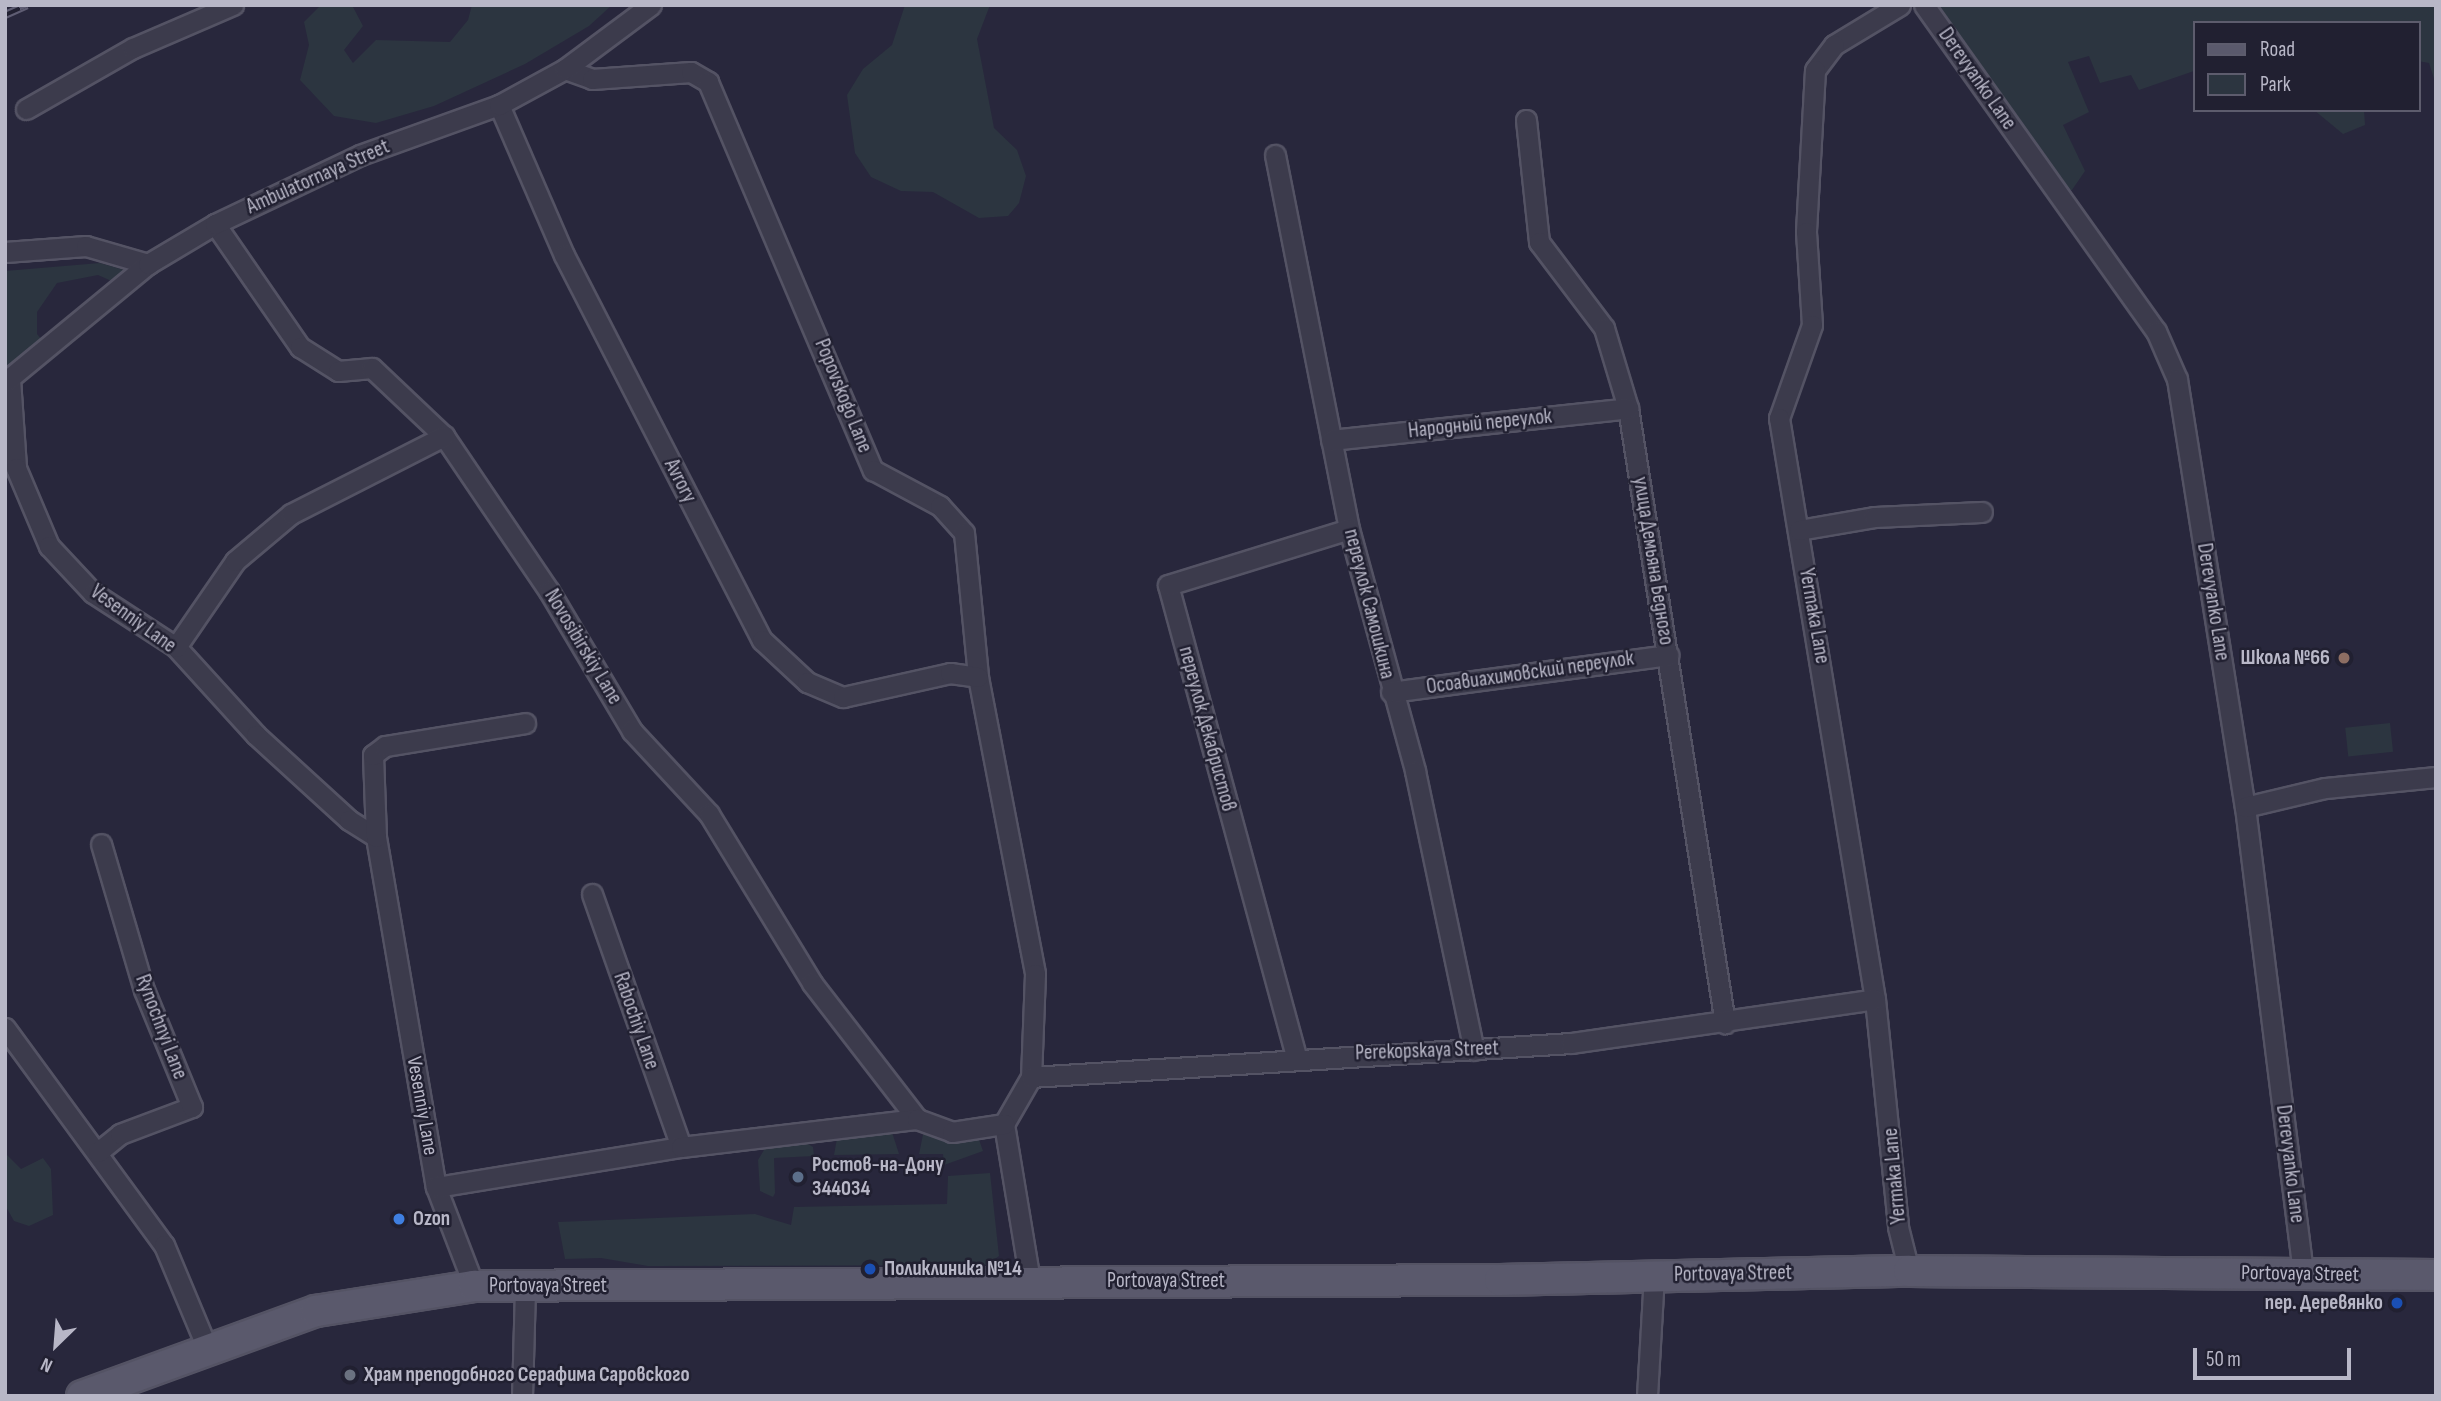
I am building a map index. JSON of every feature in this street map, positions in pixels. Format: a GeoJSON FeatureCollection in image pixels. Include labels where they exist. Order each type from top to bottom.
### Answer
{"type":"FeatureCollection","features":[{"type":"Feature","properties":{"kind":"main road","name":"Portovaya Street"},"geometry":{"type":"LineString","coordinates":[[82,1396],[326,1309],[474,1286],[1909,1271],[2436,1275]]}},
{"type":"Feature","properties":{"kind":"street"},"geometry":{"type":"LineString","coordinates":[[26,109],[133,48],[233,5]]}},
{"type":"Feature","properties":{"kind":"street","name":"Ambulatornaya Street"},"geometry":{"type":"LineString","coordinates":[[8,381],[148,264],[215,224],[360,155],[499,105],[565,69],[651,5]]}},
{"type":"Feature","properties":{"kind":"street","name":"Yermaka Lane"},"geometry":{"type":"LineString","coordinates":[[1900,5],[1835,45],[1815,70],[1806,232],[1812,325],[1779,418],[1875,999],[1898,1227],[1909,1271]]}},
{"type":"Feature","properties":{"kind":"street","name":"Derevyanko Lane"},"geometry":{"type":"LineString","coordinates":[[1924,5],[2156,331],[2177,379],[2245,807],[2303,1275]]}},
{"type":"Feature","properties":{"kind":"street","name":"Popovskogo Lane"},"geometry":{"type":"LineString","coordinates":[[565,69],[592,79],[691,72],[708,82],[873,470],[940,506],[964,533],[978,677],[1035,974],[1031,1077]]}},
{"type":"Feature","properties":{"kind":"street","name":"Avrory"},"geometry":{"type":"LineString","coordinates":[[499,105],[564,255],[762,640],[807,682],[842,697],[950,673],[978,677]]}},
{"type":"Feature","properties":{"kind":"street","name":"улица Демьяна Бедного"},"geometry":{"type":"LineString","coordinates":[[1526,120],[1539,242],[1604,328],[1628,408],[1726,1023]]}},
{"type":"Feature","properties":{"kind":"street","name":"переулок Самошкина"},"geometry":{"type":"LineString","coordinates":[[1275,155],[1349,529],[1391,692],[1415,771],[1474,1050]]}},
{"type":"Feature","properties":{"kind":"street","name":"Novosibirskiy Lane"},"geometry":{"type":"LineString","coordinates":[[215,224],[300,347],[338,370],[372,368],[444,436],[550,591],[632,731],[709,814],[812,983],[917,1119]]}},
{"type":"Feature","properties":{"kind":"street"},"geometry":{"type":"LineString","coordinates":[[5,252],[86,246],[148,264]]}},
{"type":"Feature","properties":{"kind":"street","name":"Vesenniy Lane"},"geometry":{"type":"LineString","coordinates":[[8,381],[16,468],[49,546],[93,593],[176,647],[256,734],[349,820],[376,837]]}},
{"type":"Feature","properties":{"kind":"street","name":"Народный переулок"},"geometry":{"type":"LineString","coordinates":[[1331,440],[1628,408]]}},
{"type":"Feature","properties":{"kind":"street"},"geometry":{"type":"LineString","coordinates":[[176,647],[235,561],[291,514],[444,436]]}},
{"type":"Feature","properties":{"kind":"street"},"geometry":{"type":"LineString","coordinates":[[1799,530],[1874,517],[1982,512]]}},
{"type":"Feature","properties":{"kind":"street","name":"переулок Декабристов"},"geometry":{"type":"LineString","coordinates":[[1296,1056],[1168,585],[1349,529]]}},
{"type":"Feature","properties":{"kind":"street","name":"Осоавиахимовский переулок"},"geometry":{"type":"LineString","coordinates":[[1391,692],[1669,655]]}},
{"type":"Feature","properties":{"kind":"street","name":"Vesenniy Lane"},"geometry":{"type":"LineString","coordinates":[[474,1286],[436,1188],[376,837],[373,755],[386,746],[525,723]]}},
{"type":"Feature","properties":{"kind":"street"},"geometry":{"type":"LineString","coordinates":[[2245,807],[2325,788],[2436,778]]}},
{"type":"Feature","properties":{"kind":"street","name":"Rynochnyi Lane"},"geometry":{"type":"LineString","coordinates":[[98,1152],[120,1134],[192,1107],[144,990],[101,844]]}},
{"type":"Feature","properties":{"kind":"street","name":"Rabochiy Lane"},"geometry":{"type":"LineString","coordinates":[[592,894],[681,1147]]}},
{"type":"Feature","properties":{"kind":"street","name":"Perekopskaya Street"},"geometry":{"type":"LineString","coordinates":[[1031,1077],[1296,1056],[1474,1050],[1726,1023],[1875,999]]}},
{"type":"Feature","properties":{"kind":"street"},"geometry":{"type":"LineString","coordinates":[[5,1028],[164,1245],[208,1350]]}},
{"type":"Feature","properties":{"kind":"street"},"geometry":{"type":"LineString","coordinates":[[1030,1281],[1004,1124],[1031,1077]]}},
{"type":"Feature","properties":{"kind":"street"},"geometry":{"type":"LineString","coordinates":[[436,1188],[681,1147],[917,1119],[952,1132],[1004,1124]]}},
{"type":"Feature","properties":{"kind":"street"},"geometry":{"type":"LineString","coordinates":[[1647,1396],[1654,1275]]}},
{"type":"Feature","properties":{"kind":"street"},"geometry":{"type":"LineString","coordinates":[[522,1396],[526,1286]]}},
{"type":"Feature","properties":{"kind":"green space"},"geometry":{"type":"Polygon","coordinates":[[[321,5],[353,7],[363,26],[344,50],[353,63],[376,40],[450,42],[468,20],[472,5],[612,5],[589,26],[525,64],[434,106],[376,123],[334,116],[300,80],[309,45],[304,22],[321,5]]]}},
{"type":"Feature","properties":{"kind":"green space"},"geometry":{"type":"Polygon","coordinates":[[[905,5],[990,5],[977,39],[994,128],[1017,150],[1026,176],[1019,203],[1008,216],[979,218],[933,192],[901,191],[871,177],[855,153],[847,95],[863,69],[892,45],[905,5]]]}},
{"type":"Feature","properties":{"kind":"green space"},"geometry":{"type":"Polygon","coordinates":[[[1932,5],[2436,5],[2436,85],[2429,63],[2420,61],[2420,21],[2192,21],[2192,72],[2139,90],[2131,75],[2100,83],[2089,56],[2068,62],[2089,112],[2063,125],[2085,171],[2072,190],[2062,191],[1932,5]]]}},
{"type":"Feature","properties":{"kind":"green space"},"geometry":{"type":"Polygon","coordinates":[[[2316,112],[2364,112],[2365,125],[2343,134],[2316,112]]]}},
{"type":"Feature","properties":{"kind":"green space"},"geometry":{"type":"Polygon","coordinates":[[[100,263],[128,271],[116,283],[98,275],[57,283],[37,312],[37,334],[43,341],[5,370],[5,271],[100,263]]]}},
{"type":"Feature","properties":{"kind":"green space"},"geometry":{"type":"Polygon","coordinates":[[[2390,723],[2393,752],[2348,757],[2345,728],[2390,723]]]}},
{"type":"Feature","properties":{"kind":"green space"},"geometry":{"type":"Polygon","coordinates":[[[925,1125],[976,1131],[983,1151],[944,1165],[943,1154],[919,1154],[925,1125]]]}},
{"type":"Feature","properties":{"kind":"green space"},"geometry":{"type":"Polygon","coordinates":[[[891,1129],[899,1154],[834,1155],[838,1133],[891,1129]]]}},
{"type":"Feature","properties":{"kind":"green space"},"geometry":{"type":"Polygon","coordinates":[[[800,1139],[813,1147],[814,1156],[774,1158],[775,1193],[773,1197],[760,1191],[758,1160],[770,1140],[800,1139]]]}},
{"type":"Feature","properties":{"kind":"green space"},"geometry":{"type":"Polygon","coordinates":[[[5,1153],[21,1169],[43,1158],[51,1169],[53,1215],[29,1226],[14,1221],[5,1205],[5,1153]]]}},
{"type":"Feature","properties":{"kind":"green space"},"geometry":{"type":"Polygon","coordinates":[[[990,1173],[999,1256],[987,1265],[648,1266],[601,1258],[565,1259],[558,1222],[755,1214],[791,1225],[794,1207],[947,1204],[948,1176],[990,1173]]]}},
{"type":"Feature","properties":{"kind":"railway"},"geometry":{"type":"LineString","coordinates":[[5,15],[27,5]]}},
{"type":"Feature","properties":{"kind":"place","name":"Школа №66"},"geometry":{"type":"Point","coordinates":[2344,658]}},
{"type":"Feature","properties":{"kind":"place","name":"Ростов-на-Дону 344034"},"geometry":{"type":"Point","coordinates":[798,1177]}},
{"type":"Feature","properties":{"kind":"place","name":"Ozon"},"geometry":{"type":"Point","coordinates":[399,1219]}},
{"type":"Feature","properties":{"kind":"place","name":"Поликлиника №14"},"geometry":{"type":"Point","coordinates":[870,1269]}},
{"type":"Feature","properties":{"kind":"place","name":"пер. Деревянко"},"geometry":{"type":"Point","coordinates":[2397,1303]}},
{"type":"Feature","properties":{"kind":"place","name":"Храм преподобного Серафима Саровского"},"geometry":{"type":"Point","coordinates":[350,1375]}}]}
